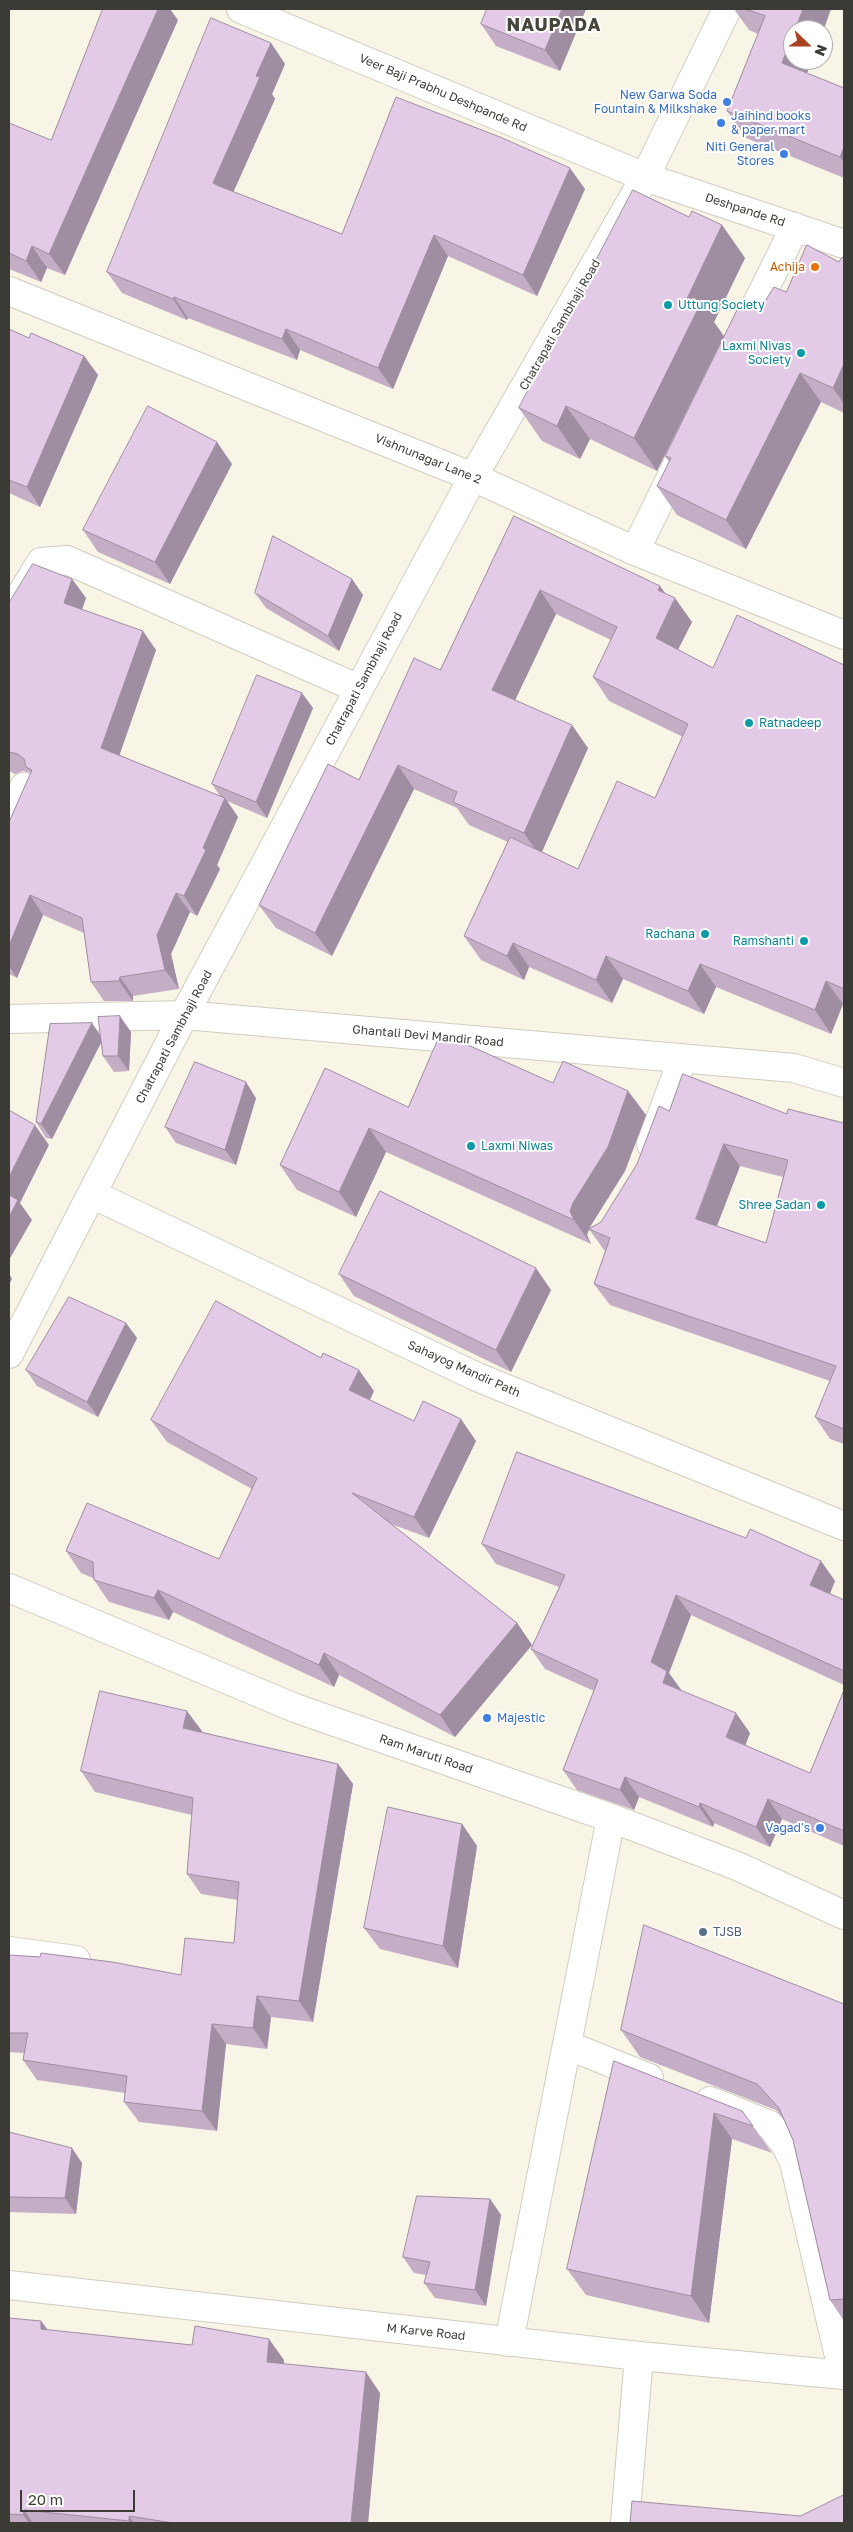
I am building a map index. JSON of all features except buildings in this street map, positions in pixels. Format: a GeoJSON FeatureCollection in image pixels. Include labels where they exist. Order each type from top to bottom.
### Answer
{"type":"FeatureCollection","features":[{"type":"Feature","properties":{"kind":"street","name":"Veer Baji Prabhu Deshpande Rd"},"geometry":{"type":"LineString","coordinates":[[241,9],[645,177]]}},
{"type":"Feature","properties":{"kind":"street","name":"Chatrapati Sambhaji Road"},"geometry":{"type":"LineString","coordinates":[[9,1354],[184,1015],[472,477],[645,177],[727,9]]}},
{"type":"Feature","properties":{"kind":"street","name":"Deshpande Rd"},"geometry":{"type":"LineString","coordinates":[[645,177],[844,244]]}},
{"type":"Feature","properties":{"kind":"street"},"geometry":{"type":"LineString","coordinates":[[726,367],[795,227]]}},
{"type":"Feature","properties":{"kind":"street","name":"Vishnunagar Lane 2"},"geometry":{"type":"LineString","coordinates":[[9,291],[472,477],[635,551],[844,635]]}},
{"type":"Feature","properties":{"kind":"street"},"geometry":{"type":"LineString","coordinates":[[635,551],[691,437]]}},
{"type":"Feature","properties":{"kind":"street"},"geometry":{"type":"LineString","coordinates":[[9,614],[41,562],[67,560],[359,689]]}},
{"type":"Feature","properties":{"kind":"street"},"geometry":{"type":"LineString","coordinates":[[9,818],[24,787]]}},
{"type":"Feature","properties":{"kind":"street","name":"Ghantali Devi Mandir Road"},"geometry":{"type":"LineString","coordinates":[[9,1019],[184,1015],[794,1068],[844,1083]]}},
{"type":"Feature","properties":{"kind":"street"},"geometry":{"type":"LineString","coordinates":[[642,1169],[684,1058]]}},
{"type":"Feature","properties":{"kind":"street","name":"Sahayog Mandir Path"},"geometry":{"type":"LineString","coordinates":[[92,1194],[477,1377],[844,1526]]}},
{"type":"Feature","properties":{"kind":"street","name":"Ram Maruti Road"},"geometry":{"type":"LineString","coordinates":[[9,1588],[295,1708],[610,1818],[737,1866],[844,1915]]}},
{"type":"Feature","properties":{"kind":"street"},"geometry":{"type":"LineString","coordinates":[[509,2342],[610,1818]]}},
{"type":"Feature","properties":{"kind":"street"},"geometry":{"type":"LineString","coordinates":[[9,1951],[98,1963]]}},
{"type":"Feature","properties":{"kind":"street"},"geometry":{"type":"LineString","coordinates":[[567,2045],[770,2125],[785,2144],[794,2162],[842,2365]]}},
{"type":"Feature","properties":{"kind":"street","name":"M Karve Road"},"geometry":{"type":"LineString","coordinates":[[9,2285],[639,2356],[842,2365]]}},
{"type":"Feature","properties":{"kind":"street"},"geometry":{"type":"LineString","coordinates":[[625,2523],[639,2356]]}},
{"type":"Feature","properties":{"kind":"place","name":"New Garwa Soda Fountain & Milkshake"},"geometry":{"type":"Point","coordinates":[727,102]}},
{"type":"Feature","properties":{"kind":"place","name":"Jaihind books & paper mart"},"geometry":{"type":"Point","coordinates":[721,123]}},
{"type":"Feature","properties":{"kind":"place","name":"Niti General Stores"},"geometry":{"type":"Point","coordinates":[784,154]}},
{"type":"Feature","properties":{"kind":"place","name":"Achija"},"geometry":{"type":"Point","coordinates":[815,267]}},
{"type":"Feature","properties":{"kind":"place","name":"Uttung Society"},"geometry":{"type":"Point","coordinates":[668,305]}},
{"type":"Feature","properties":{"kind":"place","name":"Laxmi Nivas Society"},"geometry":{"type":"Point","coordinates":[801,353]}},
{"type":"Feature","properties":{"kind":"place","name":"Ratnadeep"},"geometry":{"type":"Point","coordinates":[749,723]}},
{"type":"Feature","properties":{"kind":"place","name":"Rachana"},"geometry":{"type":"Point","coordinates":[705,934]}},
{"type":"Feature","properties":{"kind":"place","name":"Ramshanti"},"geometry":{"type":"Point","coordinates":[804,941]}},
{"type":"Feature","properties":{"kind":"place","name":"Laxmi Niwas"},"geometry":{"type":"Point","coordinates":[471,1146]}},
{"type":"Feature","properties":{"kind":"place","name":"Shree Sadan"},"geometry":{"type":"Point","coordinates":[821,1205]}},
{"type":"Feature","properties":{"kind":"place","name":"Majestic"},"geometry":{"type":"Point","coordinates":[487,1718]}},
{"type":"Feature","properties":{"kind":"place","name":"Vagad's"},"geometry":{"type":"Point","coordinates":[820,1828]}},
{"type":"Feature","properties":{"kind":"place","name":"TJSB"},"geometry":{"type":"Point","coordinates":[703,1932]}},
{"type":"Feature","properties":{"kind":"district","name":"NAUPADA"},"geometry":{"type":"Point","coordinates":[554,25]}}]}
